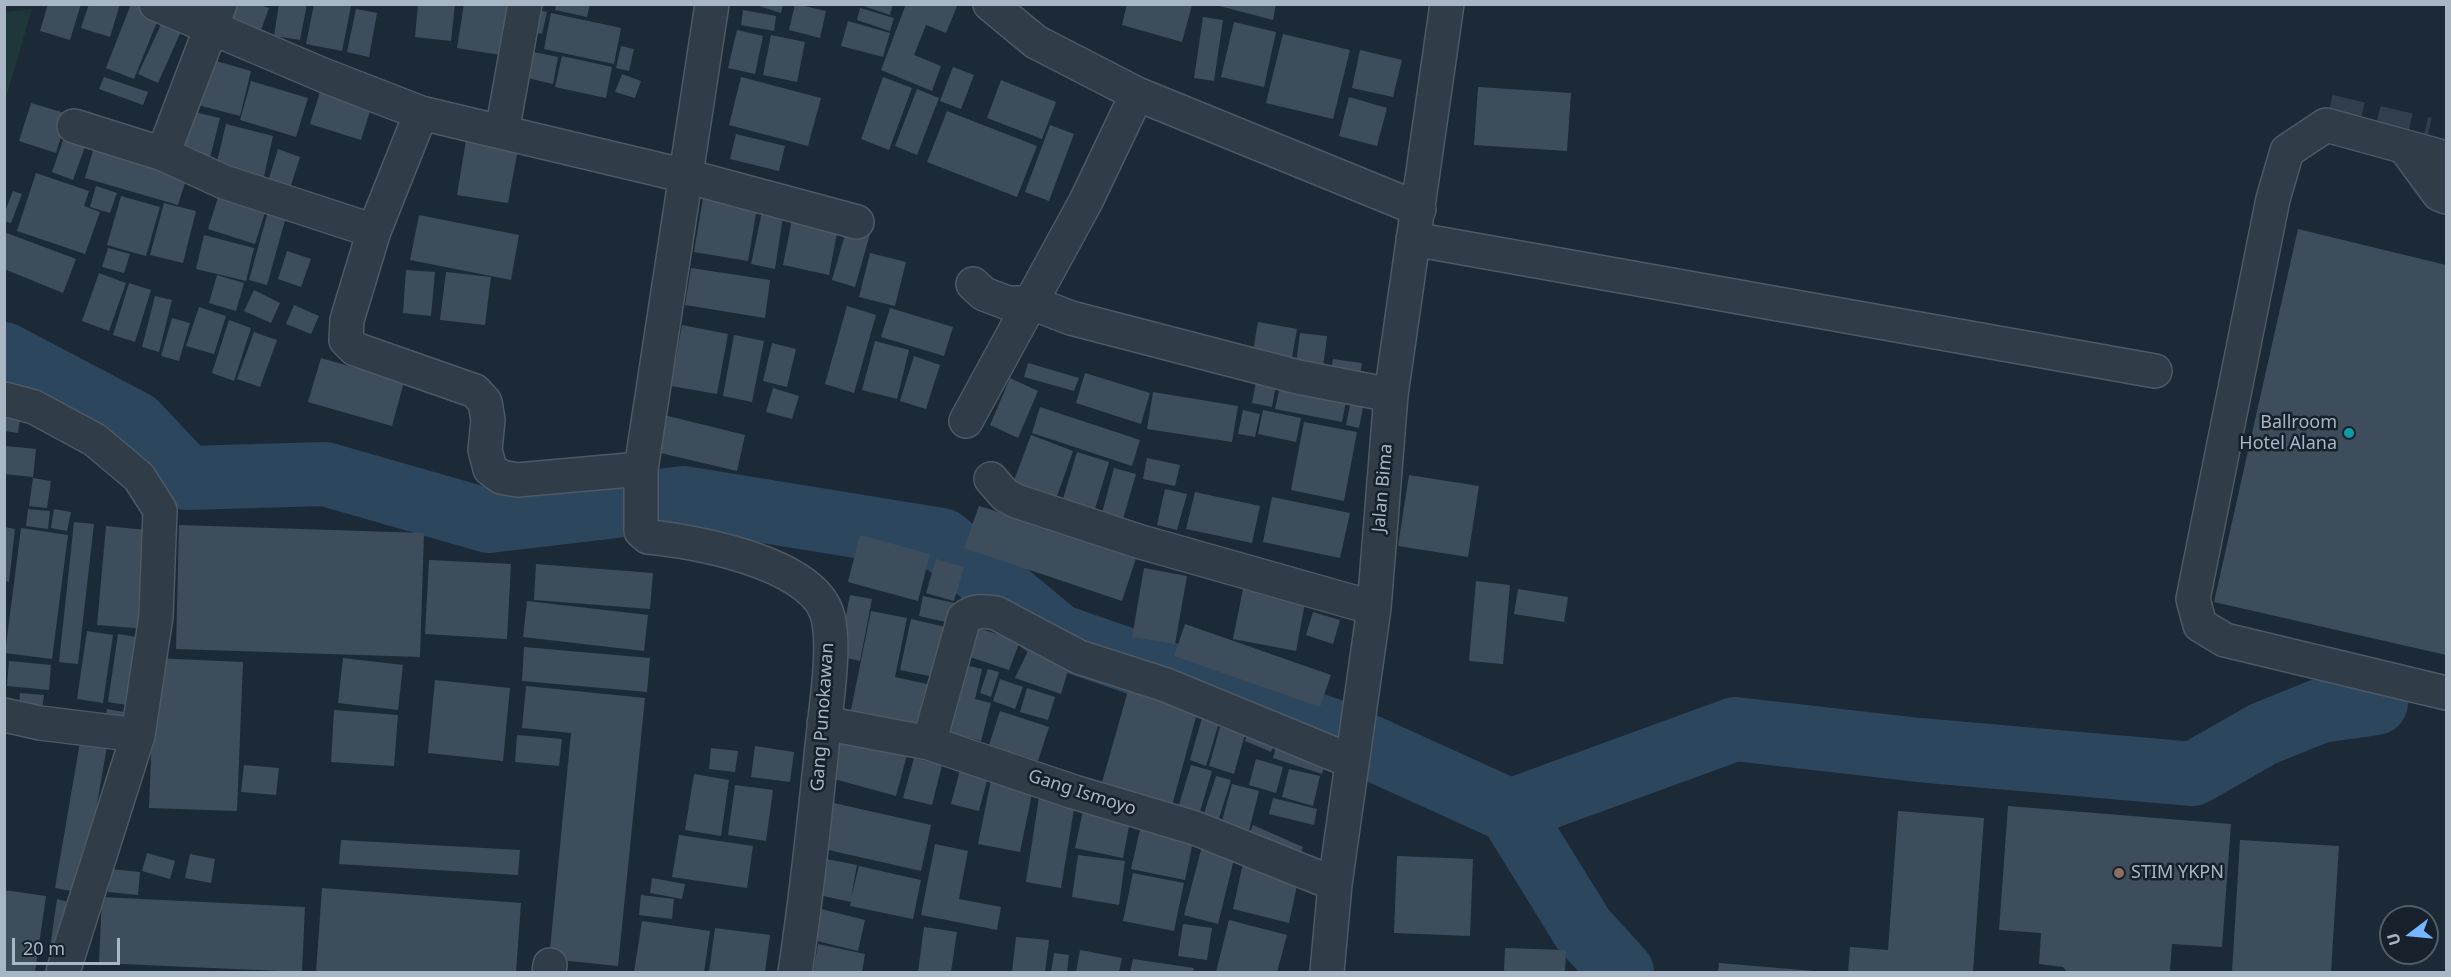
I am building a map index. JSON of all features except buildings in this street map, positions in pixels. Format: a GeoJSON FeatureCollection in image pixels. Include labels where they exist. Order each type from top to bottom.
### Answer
{"type":"FeatureCollection","features":[{"type":"Feature","properties":{"kind":"street"},"geometry":{"type":"LineString","coordinates":[[156,4],[216,16],[421,113],[686,176],[857,222]]}},
{"type":"Feature","properties":{"kind":"street"},"geometry":{"type":"LineString","coordinates":[[502,132],[525,4]]}},
{"type":"Feature","properties":{"kind":"street","name":"Gang Punokawan"},"geometry":{"type":"LineString","coordinates":[[712,4],[641,475],[641,531],[648,537],[734,552],[802,580],[826,610],[831,654],[805,905],[795,972]]}},
{"type":"Feature","properties":{"kind":"street"},"geometry":{"type":"LineString","coordinates":[[990,4],[1036,42],[1137,94],[1416,224],[2155,371]]}},
{"type":"Feature","properties":{"kind":"street","name":"Jalan Bima"},"geometry":{"type":"LineString","coordinates":[[1328,972],[1335,884],[1374,608],[1391,395],[1447,4]]}},
{"type":"Feature","properties":{"kind":"street"},"geometry":{"type":"LineString","coordinates":[[163,154],[216,16]]}},
{"type":"Feature","properties":{"kind":"street"},"geometry":{"type":"LineString","coordinates":[[966,421],[1048,310],[1086,201],[1137,94]]}},
{"type":"Feature","properties":{"kind":"street"},"geometry":{"type":"LineString","coordinates":[[421,113],[374,231],[347,320],[346,340],[355,349],[475,392],[485,402],[488,420],[485,450],[490,469],[501,477],[517,480],[641,475]]}},
{"type":"Feature","properties":{"kind":"street"},"geometry":{"type":"LineString","coordinates":[[2446,197],[2439,194],[2432,145],[2326,125],[2287,151],[2273,199],[2193,599],[2200,625],[2225,640],[2446,693]]}},
{"type":"Feature","properties":{"kind":"street"},"geometry":{"type":"LineString","coordinates":[[74,126],[163,154],[224,182],[374,231]]}},
{"type":"Feature","properties":{"kind":"street"},"geometry":{"type":"LineString","coordinates":[[973,284],[984,294],[1008,303],[1048,310],[1298,377],[1391,395]]}},
{"type":"Feature","properties":{"kind":"street"},"geometry":{"type":"LineString","coordinates":[[4,399],[34,407],[95,440],[139,477],[160,510],[156,616],[138,735],[63,972]]}},
{"type":"Feature","properties":{"kind":"street"},"geometry":{"type":"LineString","coordinates":[[991,479],[1005,495],[1017,501],[1141,542],[1374,608]]}},
{"type":"Feature","properties":{"kind":"street"},"geometry":{"type":"LineString","coordinates":[[929,743],[964,618],[973,611],[982,611],[996,613],[1079,657],[1353,749]]}},
{"type":"Feature","properties":{"kind":"street"},"geometry":{"type":"LineString","coordinates":[[4,715],[40,723],[138,735]]}},
{"type":"Feature","properties":{"kind":"street","name":"Gang Ismoyo"},"geometry":{"type":"LineString","coordinates":[[824,723],[929,743],[1074,792],[1195,828],[1335,884]]}},
{"type":"Feature","properties":{"kind":"green space"},"geometry":{"type":"Polygon","coordinates":[[[32,9],[5,101],[5,12],[32,9]]]}},
{"type":"Feature","properties":{"kind":"waterway"},"geometry":{"type":"LineString","coordinates":[[4,354],[135,423],[187,478],[325,474],[489,521],[684,498],[942,540],[1058,636],[1336,732],[1510,811],[1583,929],[1622,972]]}},
{"type":"Feature","properties":{"kind":"waterway"},"geometry":{"type":"LineString","coordinates":[[1510,811],[1735,729],[1919,750],[2193,774],[2263,734],[2320,711],[2376,703]]}},
{"type":"Feature","properties":{"kind":"tunnel"},"geometry":{"type":"LineString","coordinates":[[2329,111],[2428,134]]}},
{"type":"Feature","properties":{"kind":"place","name":"Ballroom Hotel Alana"},"geometry":{"type":"Point","coordinates":[2349,433]}},
{"type":"Feature","properties":{"kind":"place","name":"STIM YKPN"},"geometry":{"type":"Point","coordinates":[2119,873]}}]}
